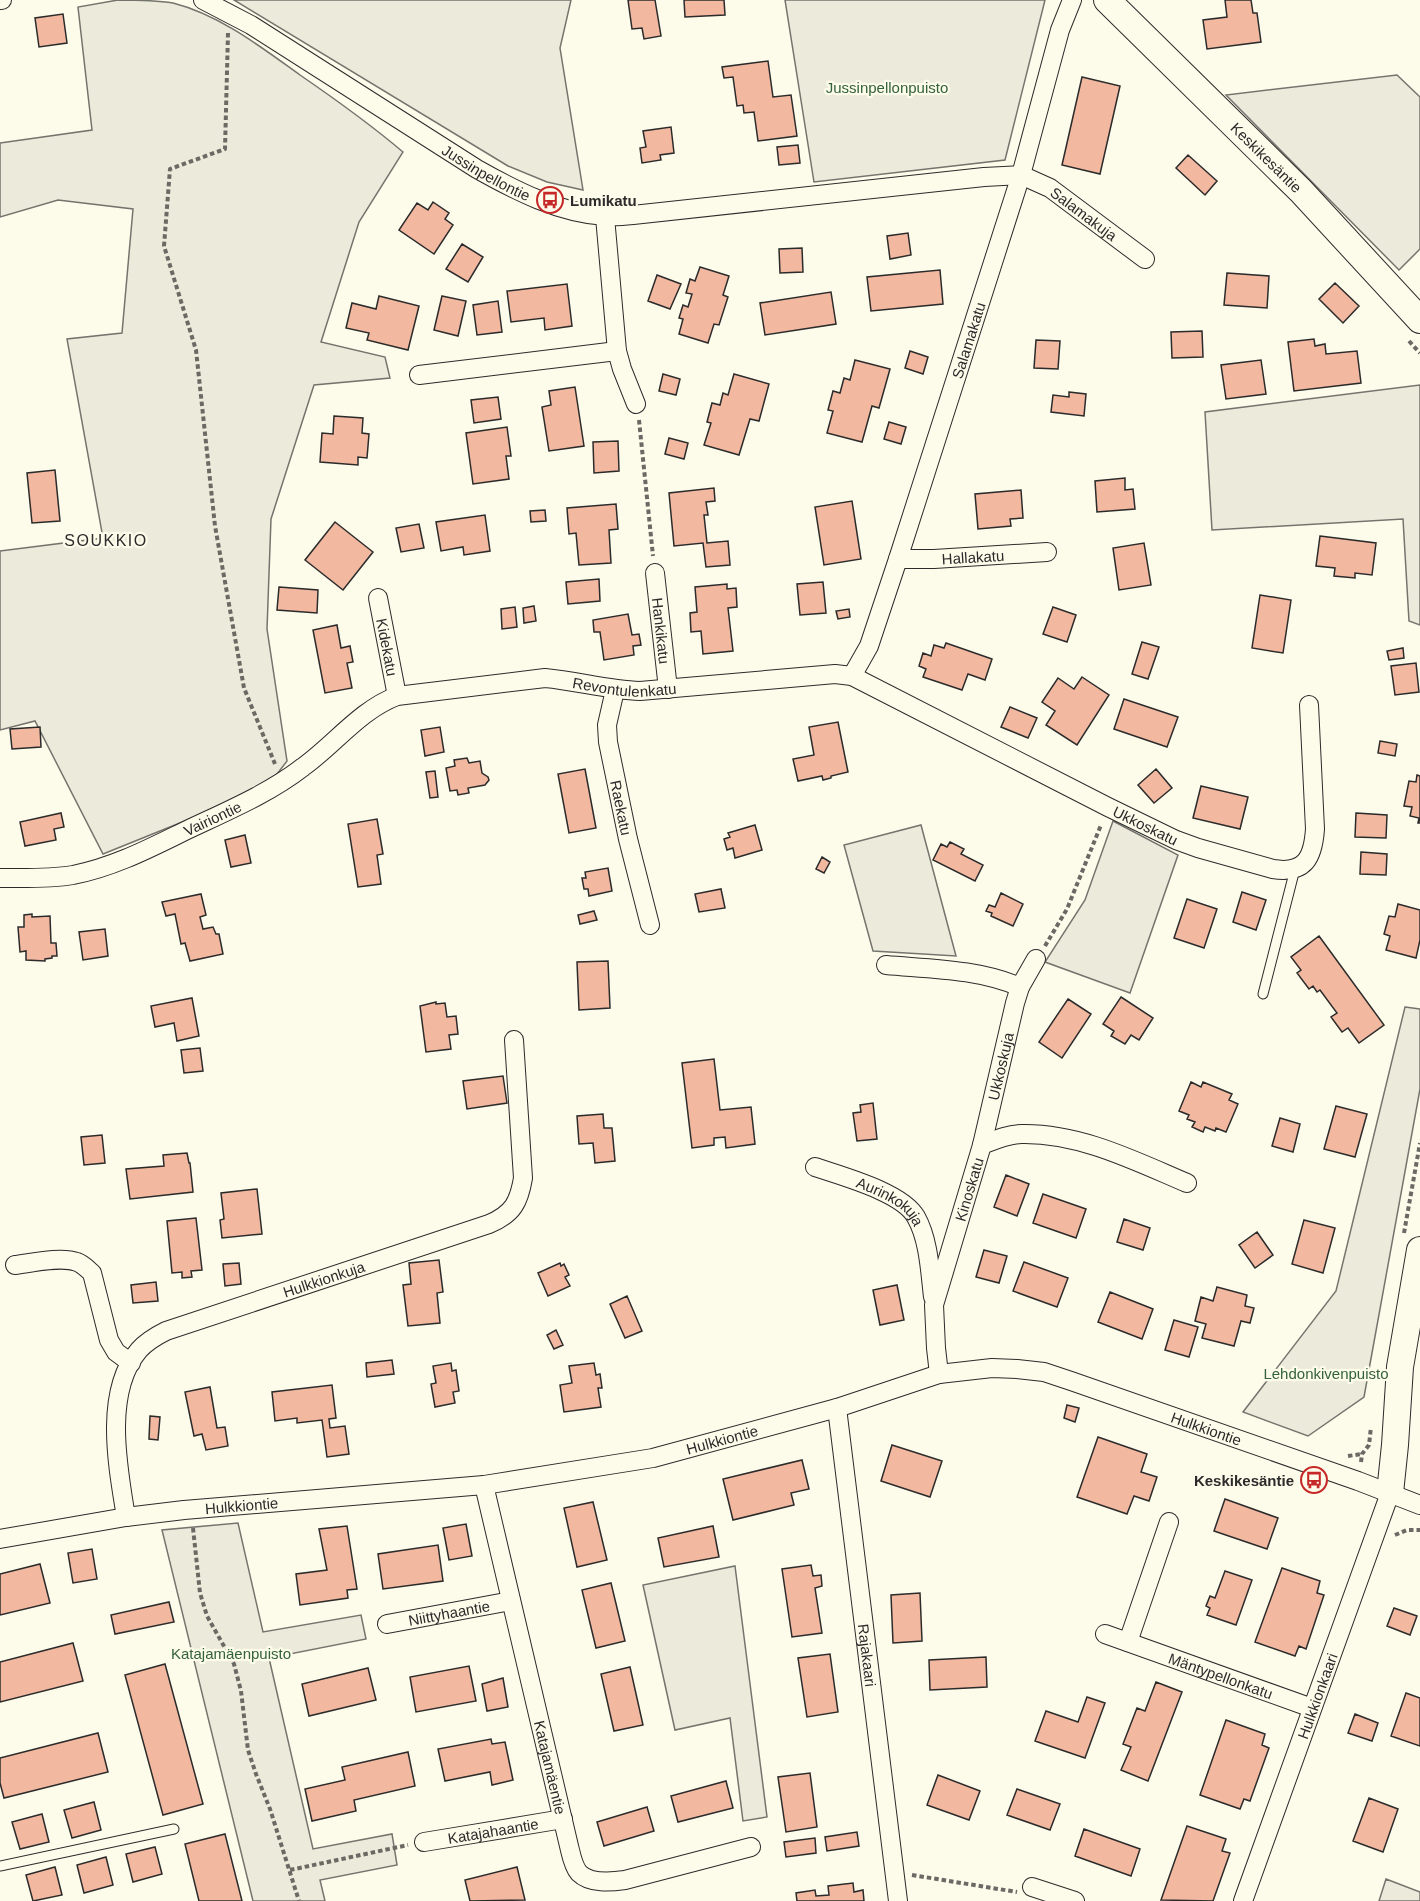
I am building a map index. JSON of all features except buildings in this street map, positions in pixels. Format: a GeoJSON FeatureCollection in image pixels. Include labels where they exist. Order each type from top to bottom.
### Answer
{"type":"FeatureCollection","features":[{"type":"Feature","properties":{"kind":"street","name":"Jussinpellontie"},"geometry":{"type":"LineString","coordinates":[[203,0],[260,31],[502,183],[553,205],[605,216],[633,215],[984,177],[1021,175]]}},
{"type":"Feature","properties":{"kind":"street","name":"Salamakatu"},"geometry":{"type":"LineString","coordinates":[[852,676],[869,646],[898,559],[1021,175],[1060,30],[1072,0]]}},
{"type":"Feature","properties":{"kind":"street","name":"Keskikesäntie"},"geometry":{"type":"LineString","coordinates":[[1107,0],[1301,191],[1420,320]]}},
{"type":"Feature","properties":{"kind":"street","name":"Salamakuja"},"geometry":{"type":"LineString","coordinates":[[1021,175],[1050,188],[1145,259]]}},
{"type":"Feature","properties":{"kind":"street"},"geometry":{"type":"LineString","coordinates":[[605,216],[617,351],[636,404]]}},
{"type":"Feature","properties":{"kind":"street"},"geometry":{"type":"LineString","coordinates":[[419,375],[617,351]]}},
{"type":"Feature","properties":{"kind":"street","name":"Hallakatu"},"geometry":{"type":"LineString","coordinates":[[898,559],[1047,552]]}},
{"type":"Feature","properties":{"kind":"street","name":"Hankikatu"},"geometry":{"type":"LineString","coordinates":[[655,573],[668,689]]}},
{"type":"Feature","properties":{"kind":"street","name":"Kidekatu"},"geometry":{"type":"LineString","coordinates":[[378,598],[397,696]]}},
{"type":"Feature","properties":{"kind":"street","name":"Revontulenkatu"},"geometry":{"type":"LineString","coordinates":[[397,696],[545,678],[615,690],[640,691],[816,675],[852,676]]}},
{"type":"Feature","properties":{"kind":"street","name":"Ukkoskatu"},"geometry":{"type":"LineString","coordinates":[[852,676],[1176,840],[1274,869],[1295,869]]}},
{"type":"Feature","properties":{"kind":"street","name":"Raekatu"},"geometry":{"type":"LineString","coordinates":[[615,690],[607,725],[608,742],[628,839],[650,925]]}},
{"type":"Feature","properties":{"kind":"street","name":"Vairiontie"},"geometry":{"type":"LineString","coordinates":[[0,878],[70,875],[119,862],[242,805],[282,782],[304,767],[365,714],[382,702],[397,696]]}},
{"type":"Feature","properties":{"kind":"street"},"geometry":{"type":"LineString","coordinates":[[1295,869],[1304,864],[1311,854],[1314,836],[1309,705]]}},
{"type":"Feature","properties":{"kind":"street","name":"Ukkoskuja"},"geometry":{"type":"LineString","coordinates":[[982,1145],[1020,987],[1036,959]]}},
{"type":"Feature","properties":{"kind":"street"},"geometry":{"type":"LineString","coordinates":[[886,965],[974,973],[991,976],[1020,987]]}},
{"type":"Feature","properties":{"kind":"street","name":"Hulkkionkuja"},"geometry":{"type":"LineString","coordinates":[[126,1517],[115,1453],[119,1395],[131,1363],[139,1350],[151,1339],[166,1331],[503,1218],[514,1207],[521,1194],[523,1178],[514,1040]]}},
{"type":"Feature","properties":{"kind":"street","name":"Kinoskatu"},"geometry":{"type":"LineString","coordinates":[[939,1374],[934,1305],[982,1145],[1000,1137],[1021,1134],[1046,1136],[1112,1152],[1187,1183]]}},
{"type":"Feature","properties":{"kind":"street","name":"Aurinkokuja"},"geometry":{"type":"LineString","coordinates":[[815,1167],[879,1189],[901,1201],[916,1215],[924,1235],[934,1305]]}},
{"type":"Feature","properties":{"kind":"street"},"geometry":{"type":"LineString","coordinates":[[1390,1493],[1400,1367],[1420,1250]]}},
{"type":"Feature","properties":{"kind":"street"},"geometry":{"type":"LineString","coordinates":[[15,1265],[64,1260],[75,1261],[84,1266],[92,1273],[109,1340],[116,1352],[131,1363]]}},
{"type":"Feature","properties":{"kind":"street","name":"Hulkkiontie"},"geometry":{"type":"LineString","coordinates":[[0,1539],[126,1517],[192,1509],[484,1485],[653,1458],[837,1408],[939,1374],[992,1368],[1044,1372],[1420,1505]]}},
{"type":"Feature","properties":{"kind":"street","name":"Rajakaari"},"geometry":{"type":"LineString","coordinates":[[837,1408],[898,1901]]}},
{"type":"Feature","properties":{"kind":"street","name":"Katajamäentie"},"geometry":{"type":"LineString","coordinates":[[484,1485],[573,1861],[580,1873],[594,1881],[625,1881],[751,1847]]}},
{"type":"Feature","properties":{"kind":"street","name":"Hulkkionkaari"},"geometry":{"type":"LineString","coordinates":[[1243,1901],[1390,1493]]}},
{"type":"Feature","properties":{"kind":"street"},"geometry":{"type":"LineString","coordinates":[[1128,1642],[1169,1522]]}},
{"type":"Feature","properties":{"kind":"street","name":"Niittyhaantie"},"geometry":{"type":"LineString","coordinates":[[387,1624],[511,1601]]}},
{"type":"Feature","properties":{"kind":"street","name":"Mäntypellonkatu"},"geometry":{"type":"LineString","coordinates":[[1105,1634],[1312,1708]]}},
{"type":"Feature","properties":{"kind":"street","name":"Katajahaantie"},"geometry":{"type":"LineString","coordinates":[[424,1842],[563,1819]]}},
{"type":"Feature","properties":{"kind":"street"},"geometry":{"type":"LineString","coordinates":[[1032,1887],[1075,1901]]}},
{"type":"Feature","properties":{"kind":"lane"},"geometry":{"type":"LineString","coordinates":[[1263,994],[1295,869]]}},
{"type":"Feature","properties":{"kind":"lane"},"geometry":{"type":"LineString","coordinates":[[0,1866],[174,1829]]}},
{"type":"Feature","properties":{"kind":"path"},"geometry":{"type":"LineString","coordinates":[[228,12],[225,149],[170,169],[164,246],[196,351],[215,526],[244,688],[282,782]]}},
{"type":"Feature","properties":{"kind":"path"},"geometry":{"type":"LineString","coordinates":[[636,404],[655,573]]}},
{"type":"Feature","properties":{"kind":"path"},"geometry":{"type":"LineString","coordinates":[[1036,959],[1067,909],[1108,807]]}},
{"type":"Feature","properties":{"kind":"path"},"geometry":{"type":"LineString","coordinates":[[192,1509],[200,1593],[207,1616],[234,1664],[242,1691],[248,1750],[299,1901]]}},
{"type":"Feature","properties":{"kind":"path"},"geometry":{"type":"LineString","coordinates":[[290,1870],[424,1842]]}},
{"type":"Feature","properties":{"kind":"path"},"geometry":{"type":"LineString","coordinates":[[895,1872],[1014,1893],[1032,1887]]}},
{"type":"Feature","properties":{"kind":"green space"},"geometry":{"type":"Polygon","coordinates":[[[118,0],[173,3],[207,15],[224,24],[255,43],[339,103],[403,152],[359,222],[321,342],[385,357],[390,378],[314,385],[271,519],[267,629],[287,761],[274,778],[222,806],[103,854],[35,721],[0,730],[0,551],[103,538],[67,339],[122,333],[133,209],[58,200],[0,217],[0,143],[92,130],[78,7],[118,0]]]}},
{"type":"Feature","properties":{"kind":"green space"},"geometry":{"type":"Polygon","coordinates":[[[234,0],[571,0],[560,48],[583,190],[547,182],[508,166],[234,0]]]}},
{"type":"Feature","properties":{"kind":"green space","name":"Jussinpellonpuisto"},"geometry":{"type":"Polygon","coordinates":[[[785,0],[1045,0],[1005,160],[814,182],[785,0]]]}},
{"type":"Feature","properties":{"kind":"green space"},"geometry":{"type":"Polygon","coordinates":[[[1397,75],[1420,97],[1420,249],[1399,270],[1226,95],[1397,75]]]}},
{"type":"Feature","properties":{"kind":"green space"},"geometry":{"type":"Polygon","coordinates":[[[1420,385],[1420,625],[1409,621],[1403,519],[1212,530],[1205,412],[1420,385]]]}},
{"type":"Feature","properties":{"kind":"green space"},"geometry":{"type":"Polygon","coordinates":[[[1113,821],[1178,855],[1130,993],[1045,962],[1085,900],[1113,821]]]}},
{"type":"Feature","properties":{"kind":"green space"},"geometry":{"type":"Polygon","coordinates":[[[921,825],[956,956],[873,951],[844,845],[921,825]]]}},
{"type":"Feature","properties":{"kind":"green space","name":"Lehdonkivenpuisto"},"geometry":{"type":"Polygon","coordinates":[[[1405,1007],[1420,1009],[1420,1089],[1364,1397],[1308,1436],[1243,1412],[1336,1291],[1405,1007]]]}},
{"type":"Feature","properties":{"kind":"green space","name":"Katajamäenpuisto"},"geometry":{"type":"Polygon","coordinates":[[[238,1523],[263,1632],[361,1615],[366,1639],[269,1658],[313,1849],[392,1834],[397,1865],[320,1880],[325,1901],[253,1901],[162,1530],[238,1523]]]}},
{"type":"Feature","properties":{"kind":"green space"},"geometry":{"type":"Polygon","coordinates":[[[735,1566],[767,1817],[743,1821],[730,1718],[675,1730],[643,1585],[735,1566]]]}},
{"type":"Feature","properties":{"kind":"green space"},"geometry":{"type":"Polygon","coordinates":[[[1386,1879],[1420,1892],[1420,1901],[1379,1901],[1386,1879]]]}},
{"type":"Feature","properties":{"kind":"place","name":"Lumikatu"},"geometry":{"type":"Point","coordinates":[550,200]}},
{"type":"Feature","properties":{"kind":"place","name":"Keskikesäntie"},"geometry":{"type":"Point","coordinates":[1314,1480]}},
{"type":"Feature","properties":{"kind":"district","name":"SOUKKIO"},"geometry":{"type":"Point","coordinates":[106,540]}}]}
